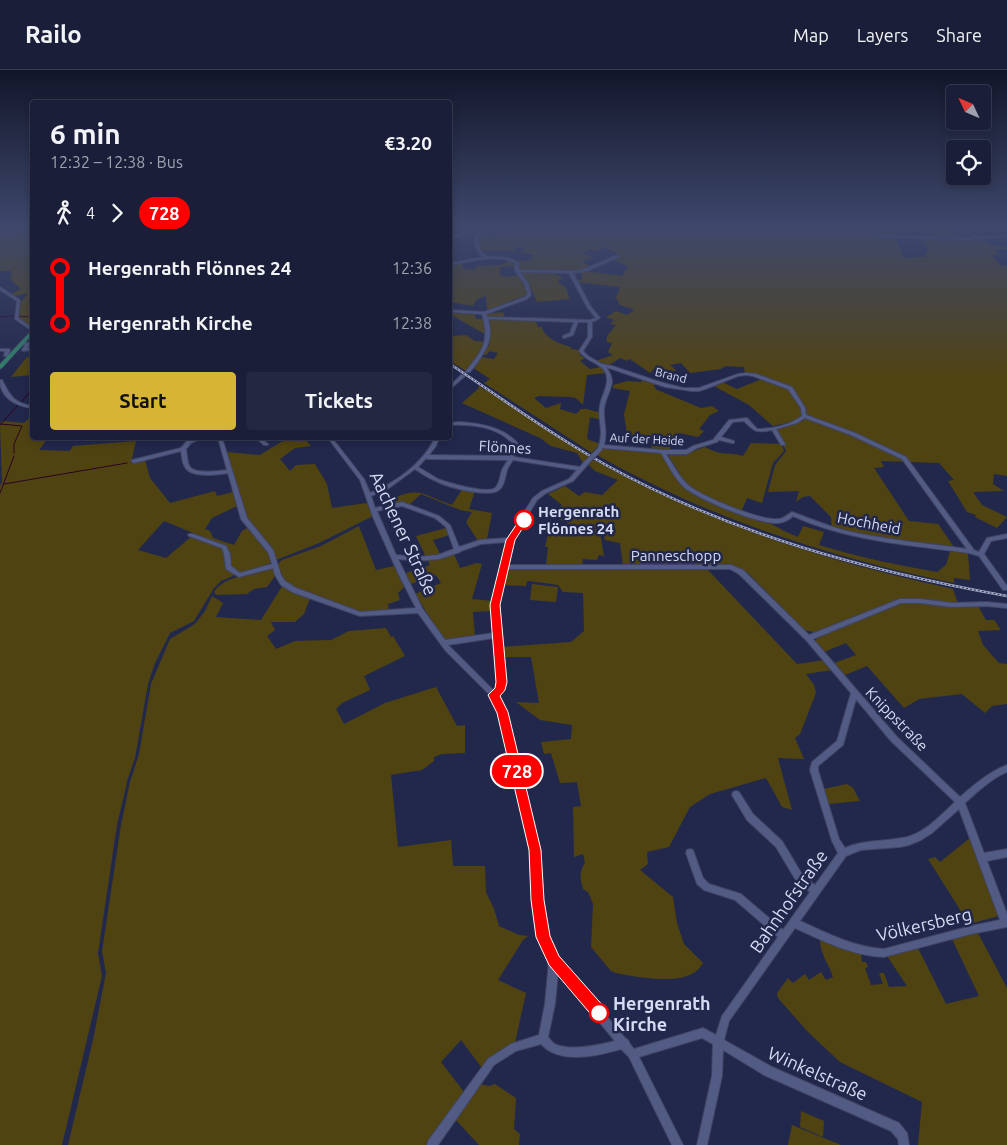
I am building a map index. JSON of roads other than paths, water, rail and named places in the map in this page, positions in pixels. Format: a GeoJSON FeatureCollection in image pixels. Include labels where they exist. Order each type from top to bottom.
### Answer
{"type":"FeatureCollection","features":[{"type":"Feature","properties":{"kind":"main road"},"geometry":{"type":"LineString","coordinates":[[0,367],[8,355],[30,335]]}},
{"type":"Feature","properties":{"kind":"street"},"geometry":{"type":"LineString","coordinates":[[485,315],[529,296],[530,290],[521,277]]}},
{"type":"Feature","properties":{"kind":"street"},"geometry":{"type":"LineString","coordinates":[[452,311],[576,321],[590,321],[599,317],[589,307],[573,277]]}},
{"type":"Feature","properties":{"kind":"street"},"geometry":{"type":"LineString","coordinates":[[0,288],[19,301],[16,318],[30,328]]}},
{"type":"Feature","properties":{"kind":"street"},"geometry":{"type":"LineString","coordinates":[[468,371],[488,345],[485,315]]}},
{"type":"Feature","properties":{"kind":"street"},"geometry":{"type":"LineString","coordinates":[[564,337],[572,334],[576,321]]}},
{"type":"Feature","properties":{"kind":"street","name":"Brand"},"geometry":{"type":"LineString","coordinates":[[590,321],[590,337],[581,352],[587,358],[601,365],[673,387],[692,390],[705,389],[721,380],[744,374],[754,375],[790,388],[803,408],[804,416]]}},
{"type":"Feature","properties":{"kind":"street"},"geometry":{"type":"LineString","coordinates":[[23,343],[28,344],[24,350],[30,349]]}},
{"type":"Feature","properties":{"kind":"street"},"geometry":{"type":"LineString","coordinates":[[0,350],[8,350],[8,355],[0,359]]}},
{"type":"Feature","properties":{"kind":"street"},"geometry":{"type":"LineString","coordinates":[[494,695],[501,686],[495,605],[510,540],[536,499],[544,492],[569,481],[600,447],[605,431],[602,405],[610,382],[608,374],[601,365]]}},
{"type":"Feature","properties":{"kind":"street"},"geometry":{"type":"LineString","coordinates":[[452,386],[464,376]]}},
{"type":"Feature","properties":{"kind":"street"},"geometry":{"type":"LineString","coordinates":[[0,380],[5,393],[13,402],[30,407]]}},
{"type":"Feature","properties":{"kind":"street"},"geometry":{"type":"LineString","coordinates":[[804,416],[854,434],[904,458],[972,551]]}},
{"type":"Feature","properties":{"kind":"street","name":"Auf der Heide"},"geometry":{"type":"LineString","coordinates":[[600,447],[687,452],[719,438],[729,423],[734,420],[745,419],[754,429],[759,431],[796,422],[804,416]]}},
{"type":"Feature","properties":{"kind":"street"},"geometry":{"type":"LineString","coordinates":[[415,467],[440,482],[490,492],[497,489],[502,483],[504,471],[512,458],[517,444],[509,435],[464,422],[452,424]]}},
{"type":"Feature","properties":{"kind":"street"},"geometry":{"type":"LineString","coordinates":[[773,428],[783,444]]}},
{"type":"Feature","properties":{"kind":"street"},"geometry":{"type":"LineString","coordinates":[[719,438],[732,442]]}},
{"type":"Feature","properties":{"kind":"street"},"geometry":{"type":"LineString","coordinates":[[134,461],[183,449],[194,440]]}},
{"type":"Feature","properties":{"kind":"street"},"geometry":{"type":"LineString","coordinates":[[221,440],[244,519],[271,552],[280,579],[294,590],[350,612],[360,614],[420,610]]}},
{"type":"Feature","properties":{"kind":"street"},"geometry":{"type":"LineString","coordinates":[[261,440],[266,444]]}},
{"type":"Feature","properties":{"kind":"street","name":"Aachener Straße"},"geometry":{"type":"LineString","coordinates":[[332,440],[362,480],[373,510],[420,610],[443,643],[494,695],[503,712],[535,850],[540,921],[543,937],[554,960],[625,1043],[678,1145]]}},
{"type":"Feature","properties":{"kind":"street"},"geometry":{"type":"LineString","coordinates":[[368,495],[378,492],[427,458],[436,440]]}},
{"type":"Feature","properties":{"kind":"street"},"geometry":{"type":"LineString","coordinates":[[183,449],[187,466],[191,471],[213,474],[229,471]]}},
{"type":"Feature","properties":{"kind":"street","name":"Hochheid"},"geometry":{"type":"LineString","coordinates":[[662,452],[688,488],[700,495],[757,516],[779,521],[792,514],[817,526],[835,530],[932,548],[972,551],[981,554]]}},
{"type":"Feature","properties":{"kind":"street","name":"Flönnes"},"geometry":{"type":"LineString","coordinates":[[427,458],[512,458],[581,469]]}},
{"type":"Feature","properties":{"kind":"street"},"geometry":{"type":"LineString","coordinates":[[373,510],[402,504],[438,517],[448,526],[458,551]]}},
{"type":"Feature","properties":{"kind":"street"},"geometry":{"type":"LineString","coordinates":[[191,535],[224,547],[228,554],[228,567],[239,576],[275,565]]}},
{"type":"Feature","properties":{"kind":"street"},"geometry":{"type":"LineString","coordinates":[[1005,588],[981,554],[989,539],[1007,536]]}},
{"type":"Feature","properties":{"kind":"street"},"geometry":{"type":"LineString","coordinates":[[394,557],[422,559],[439,557],[480,542],[510,540]]}},
{"type":"Feature","properties":{"kind":"street","name":"Panneschopp"},"geometry":{"type":"LineString","coordinates":[[504,567],[730,567],[747,577],[808,638],[854,694]]}},
{"type":"Feature","properties":{"kind":"street"},"geometry":{"type":"LineString","coordinates":[[808,638],[900,600],[950,605],[996,604],[1007,606]]}},
{"type":"Feature","properties":{"kind":"street"},"geometry":{"type":"LineString","coordinates":[[443,643],[496,636]]}},
{"type":"Feature","properties":{"kind":"street","name":"Knippstraße"},"geometry":{"type":"LineString","coordinates":[[854,694],[894,739],[961,803]]}},
{"type":"Feature","properties":{"kind":"street","name":"Knippstraße"},"geometry":{"type":"LineString","coordinates":[[843,853],[836,841],[814,770],[815,764],[840,744],[854,694]]}},
{"type":"Feature","properties":{"kind":"street","name":"Bahnhofstraße"},"geometry":{"type":"LineString","coordinates":[[702,1145],[717,1076],[718,1043],[721,1028],[731,1009],[843,853],[857,846],[906,841],[917,837],[961,803],[994,774],[1007,768]]}},
{"type":"Feature","properties":{"kind":"street"},"geometry":{"type":"LineString","coordinates":[[736,795],[750,817],[779,844],[800,879],[815,891]]}},
{"type":"Feature","properties":{"kind":"street","name":"Völkersberg"},"geometry":{"type":"LineString","coordinates":[[794,923],[853,948],[884,953],[971,930],[1006,923],[961,803]]}},
{"type":"Feature","properties":{"kind":"street"},"geometry":{"type":"LineString","coordinates":[[981,858],[1007,852]]}},
{"type":"Feature","properties":{"kind":"street"},"geometry":{"type":"LineString","coordinates":[[690,853],[694,869],[700,881],[707,887],[738,897],[784,937]]}},
{"type":"Feature","properties":{"kind":"street"},"geometry":{"type":"LineString","coordinates":[[543,1039],[550,1004],[554,960]]}},
{"type":"Feature","properties":{"kind":"street","name":"Winkelstraße"},"geometry":{"type":"LineString","coordinates":[[632,1054],[699,1033],[768,1072],[896,1127],[903,1141]]}},
{"type":"Feature","properties":{"kind":"street"},"geometry":{"type":"LineString","coordinates":[[543,1039],[551,1048],[565,1051],[602,1048],[625,1043]]}},
{"type":"Feature","properties":{"kind":"street"},"geometry":{"type":"LineString","coordinates":[[432,1145],[491,1062],[514,1047],[543,1039]]}},
{"type":"Feature","properties":{"kind":"waterway"},"geometry":{"type":"LineString","coordinates":[[0,317],[13,316]]}},
{"type":"Feature","properties":{"kind":"waterway"},"geometry":{"type":"LineString","coordinates":[[18,316],[30,317]]}},
{"type":"Feature","properties":{"kind":"waterway"},"geometry":{"type":"LineString","coordinates":[[20,404],[30,392]]}},
{"type":"Feature","properties":{"kind":"waterway"},"geometry":{"type":"LineString","coordinates":[[0,425],[18,405]]}},
{"type":"Feature","properties":{"kind":"waterway"},"geometry":{"type":"LineString","coordinates":[[1,424],[22,426],[14,444],[14,453]]}},
{"type":"Feature","properties":{"kind":"waterway"},"geometry":{"type":"LineString","coordinates":[[0,493],[14,456]]}},
{"type":"Feature","properties":{"kind":"waterway"},"geometry":{"type":"LineString","coordinates":[[4,484],[127,463]]}},
{"type":"Feature","properties":{"kind":"railway"},"geometry":{"type":"LineString","coordinates":[[452,365],[546,429],[606,465],[702,511],[751,530],[852,562],[903,575],[1007,596]]}},
{"type":"Feature","properties":{"kind":"place","name":"Hergenrath Flönnes 24"},"geometry":{"type":"Point","coordinates":[524,520]}},
{"type":"Feature","properties":{"kind":"place","name":"Hergenrath Kirche"},"geometry":{"type":"Point","coordinates":[599,1013]}}]}
